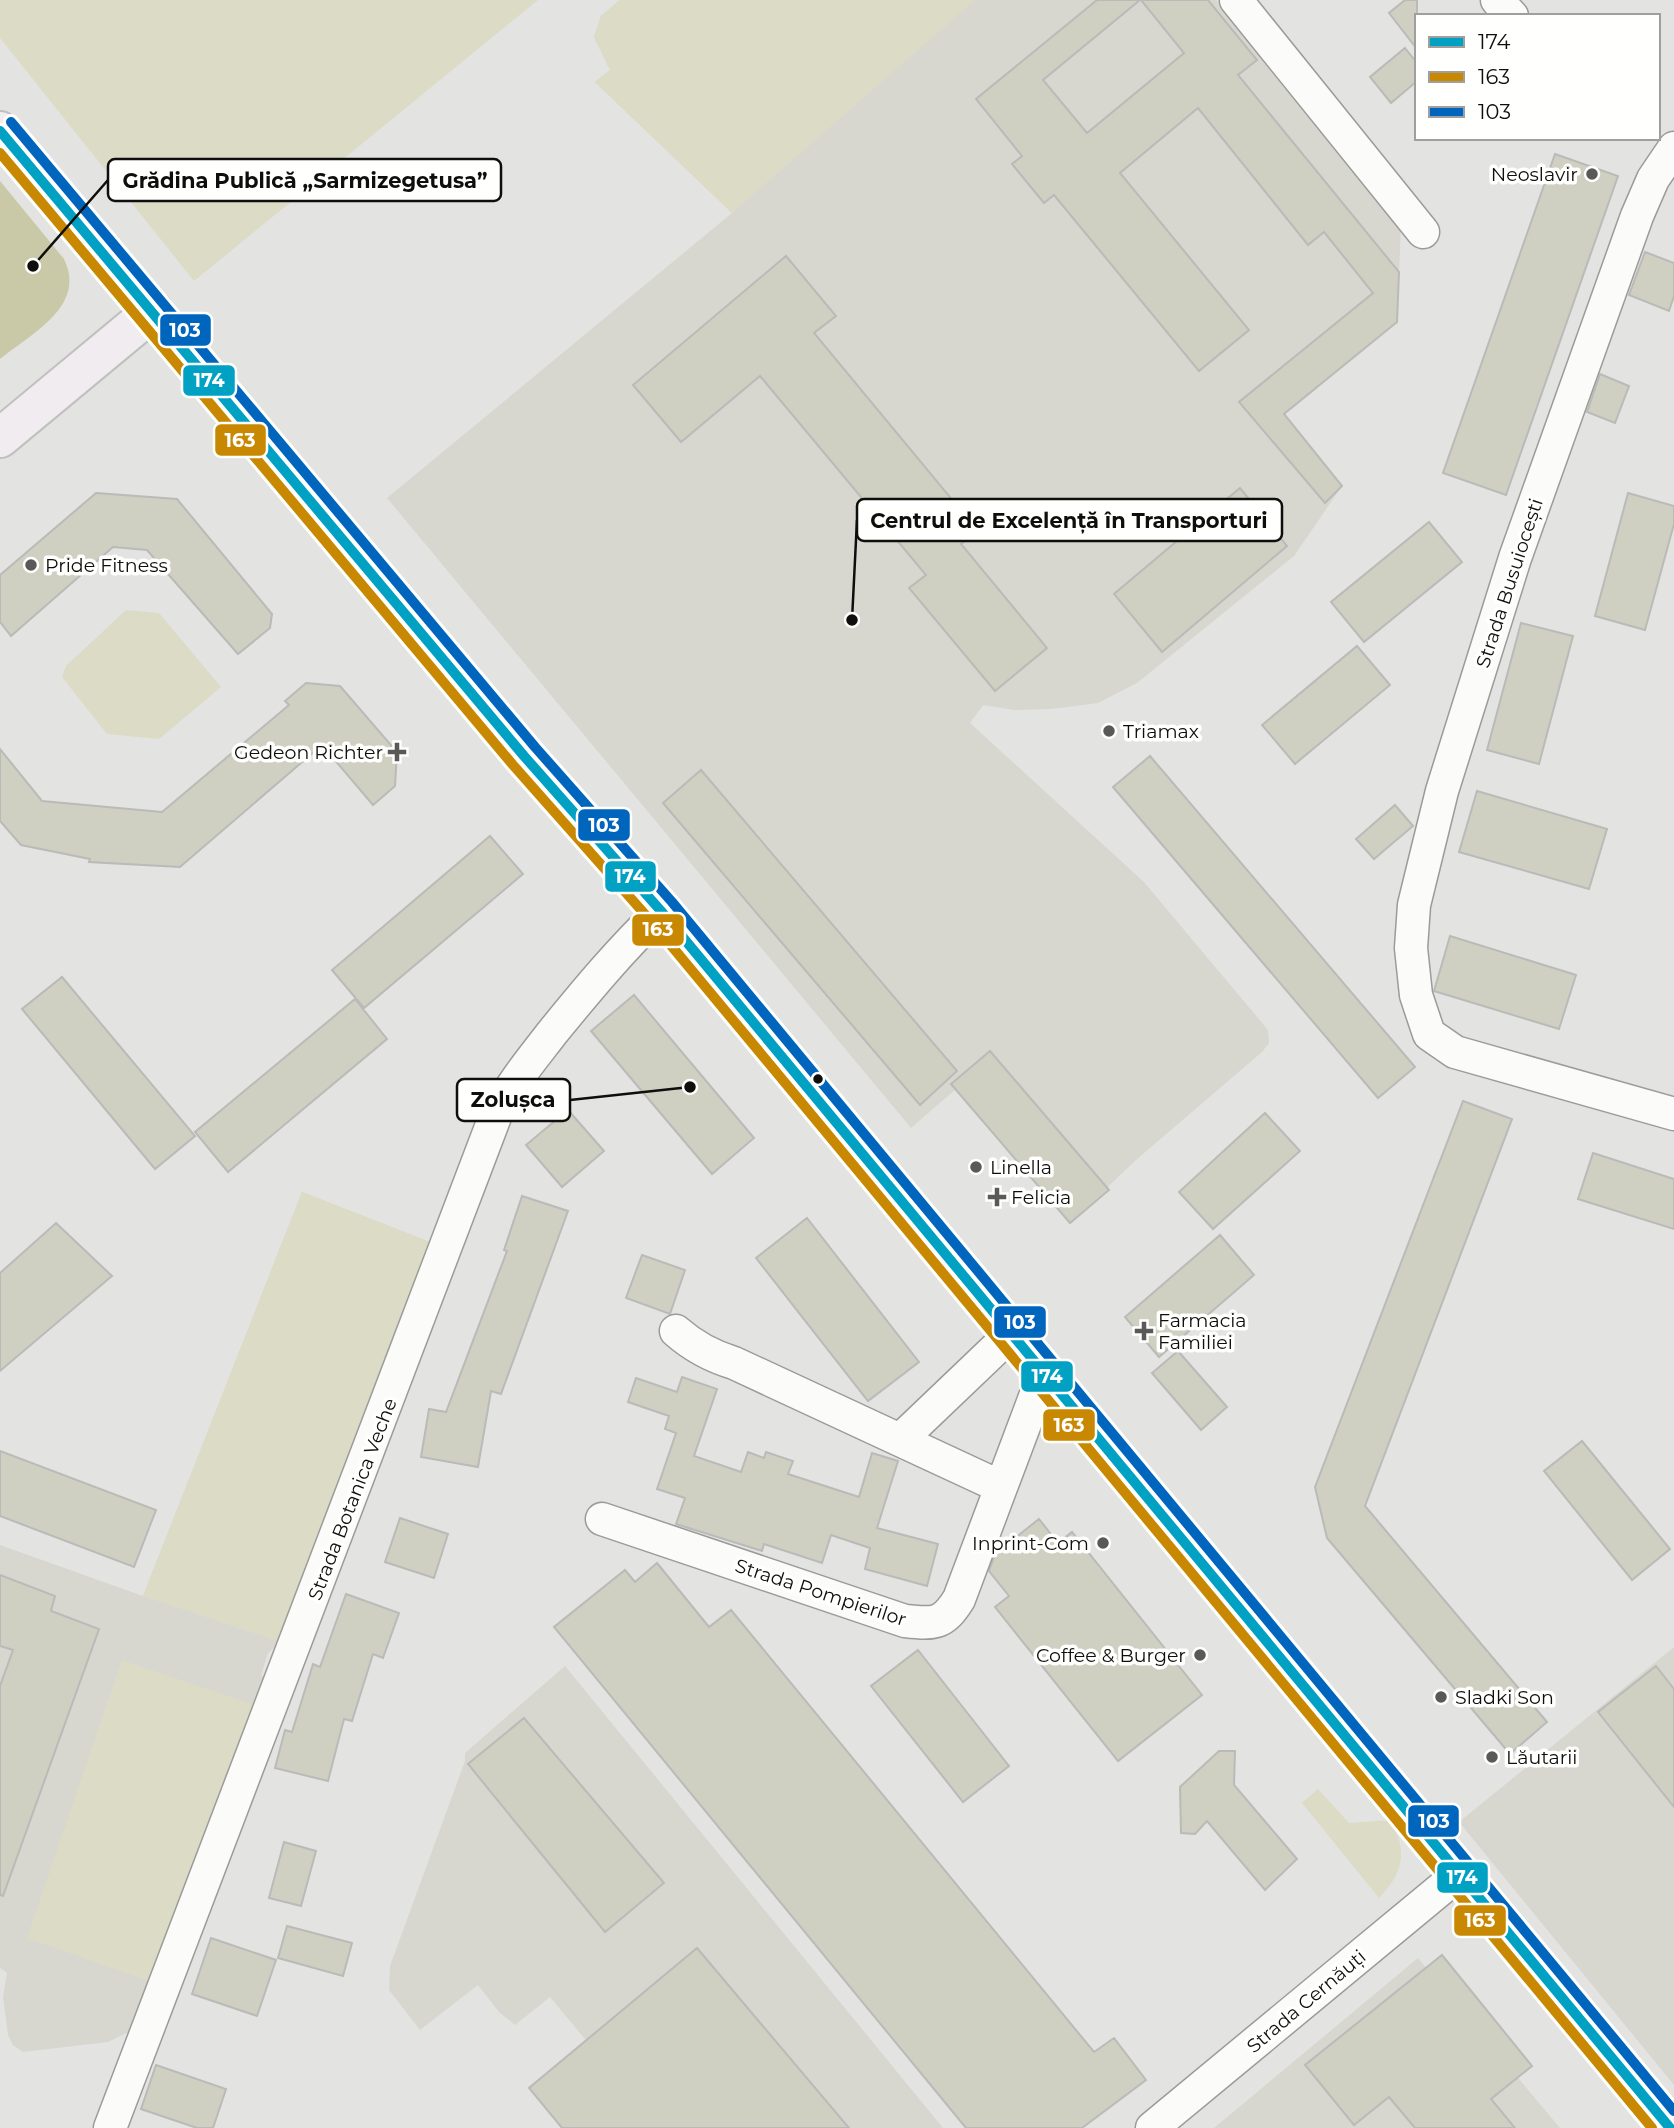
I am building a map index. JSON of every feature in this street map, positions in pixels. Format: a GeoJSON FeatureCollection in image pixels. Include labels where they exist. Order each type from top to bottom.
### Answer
{"type":"FeatureCollection","features":[{"type":"Feature","properties":{"kind":"main road"},"geometry":{"type":"LineString","coordinates":[[0,131],[524,756],[661,911],[1670,2128]]}},
{"type":"Feature","properties":{"kind":"main road"},"geometry":{"type":"LineString","coordinates":[[0,438],[153,311]]}},
{"type":"Feature","properties":{"kind":"street"},"geometry":{"type":"LineString","coordinates":[[1236,0],[1423,232]]}},
{"type":"Feature","properties":{"kind":"street"},"geometry":{"type":"LineString","coordinates":[[1497,0],[1510,14]]}},
{"type":"Feature","properties":{"kind":"street","name":"Strada Busuiocești"},"geometry":{"type":"LineString","coordinates":[[1667,148],[1612,284],[1515,558],[1442,791],[1414,905],[1411,948],[1416,995],[1429,1034],[1455,1052],[1674,1114]]}},
{"type":"Feature","properties":{"kind":"street","name":"Strada Botanica Veche"},"geometry":{"type":"LineString","coordinates":[[110,2128],[496,1114],[519,1075],[566,1016],[607,966],[661,911]]}},
{"type":"Feature","properties":{"kind":"street"},"geometry":{"type":"LineString","coordinates":[[676,1331],[693,1346],[715,1357],[734,1363],[1002,1487]]}},
{"type":"Feature","properties":{"kind":"street"},"geometry":{"type":"LineString","coordinates":[[900,1440],[1011,1334]]}},
{"type":"Feature","properties":{"kind":"street","name":"Strada Pompierilor"},"geometry":{"type":"LineString","coordinates":[[602,1519],[905,1621],[935,1623],[950,1614],[959,1599],[1045,1373]]}},
{"type":"Feature","properties":{"kind":"street","name":"Strada Cernăuți"},"geometry":{"type":"LineString","coordinates":[[1152,2128],[1459,1874]]}},
{"type":"Feature","properties":{"kind":"shaded area"},"geometry":{"type":"Polygon","coordinates":[[[620,0],[1216,0],[1401,225],[1397,322],[1284,414],[1342,486],[1294,556],[1137,683],[1098,703],[1014,710],[983,705],[970,723],[1144,882],[1268,1030],[1269,1043],[1262,1052],[1136,1160],[1070,1223],[956,1089],[911,1128],[387,498],[732,213],[595,82],[610,70],[594,37],[601,16],[620,0]]]}},
{"type":"Feature","properties":{"kind":"shaded area"},"geometry":{"type":"Polygon","coordinates":[[[302,1192],[430,1242],[280,1642],[268,1653],[261,1675],[267,1679],[135,2029],[108,2042],[23,2052],[13,2045],[8,2035],[3,1997],[7,1973],[0,1968],[0,1545],[143,1596],[302,1192]]]}},
{"type":"Feature","properties":{"kind":"shaded area"},"geometry":{"type":"Polygon","coordinates":[[[1674,1647],[1674,2085],[1459,1822],[1674,1647]]]}},
{"type":"Feature","properties":{"kind":"shaded area"},"geometry":{"type":"Polygon","coordinates":[[[565,1666],[943,2128],[659,2128],[550,1997],[515,2025],[499,2012],[478,1985],[420,2030],[389,1990],[390,1966],[465,1761],[465,1753],[565,1666]]]}},
{"type":"Feature","properties":{"kind":"shaded area"},"geometry":{"type":"Polygon","coordinates":[[[1418,1958],[1560,2128],[1214,2128],[1418,1958]]]}},
{"type":"Feature","properties":{"kind":"green space"},"geometry":{"type":"Polygon","coordinates":[[[0,0],[538,0],[194,281],[0,38],[0,0]]]}},
{"type":"Feature","properties":{"kind":"green space"},"geometry":{"type":"Polygon","coordinates":[[[620,0],[975,0],[732,213],[595,82],[610,70],[594,37],[601,16],[620,0]]]}},
{"type":"Feature","properties":{"kind":"green space"},"geometry":{"type":"Polygon","coordinates":[[[0,181],[64,259],[69,276],[68,291],[53,317],[0,359],[0,181]]]}},
{"type":"Feature","properties":{"kind":"green space"},"geometry":{"type":"Polygon","coordinates":[[[126,610],[159,613],[221,687],[159,739],[107,734],[62,677],[66,666],[126,610]]]}},
{"type":"Feature","properties":{"kind":"green space"},"geometry":{"type":"Polygon","coordinates":[[[302,1192],[430,1242],[280,1642],[143,1596],[302,1192]]]}},
{"type":"Feature","properties":{"kind":"green space"},"geometry":{"type":"Polygon","coordinates":[[[122,1660],[254,1705],[152,1982],[27,1938],[122,1660]]]}},
{"type":"Feature","properties":{"kind":"green space"},"geometry":{"type":"Polygon","coordinates":[[[1318,1789],[1349,1823],[1391,1820],[1400,1842],[1400,1862],[1393,1880],[1379,1898],[1302,1803],[1318,1789]]]}},
{"type":"Feature","properties":{"kind":"building"},"geometry":{"type":"Polygon","coordinates":[[[1097,0],[1140,0],[1043,80],[1087,133],[1184,53],[1141,0],[1208,0],[1257,60],[1238,75],[1399,272],[1397,322],[1284,414],[1342,486],[1325,503],[1239,402],[1373,293],[1324,232],[1308,245],[1198,108],[1120,173],[1249,330],[1199,371],[1054,195],[1044,203],[1012,164],[1022,156],[976,99],[1097,0]]]}},
{"type":"Feature","properties":{"kind":"building"},"geometry":{"type":"Polygon","coordinates":[[[1405,0],[1417,0],[1415,46],[1389,13],[1405,0]]]}},
{"type":"Feature","properties":{"kind":"building"},"geometry":{"type":"Polygon","coordinates":[[[1405,48],[1415,60],[1415,83],[1391,103],[1370,77],[1405,48]]]}},
{"type":"Feature","properties":{"kind":"building"},"geometry":{"type":"Polygon","coordinates":[[[1555,154],[1618,176],[1506,495],[1443,473],[1555,154]]]}},
{"type":"Feature","properties":{"kind":"building"},"geometry":{"type":"Polygon","coordinates":[[[1645,252],[1674,263],[1674,296],[1669,311],[1629,295],[1645,252]]]}},
{"type":"Feature","properties":{"kind":"building"},"geometry":{"type":"Polygon","coordinates":[[[786,256],[836,316],[814,333],[978,531],[961,544],[1047,648],[995,691],[909,588],[926,575],[760,376],[681,442],[633,385],[786,256]]]}},
{"type":"Feature","properties":{"kind":"building"},"geometry":{"type":"Polygon","coordinates":[[[1600,374],[1629,386],[1615,423],[1587,412],[1600,374]]]}},
{"type":"Feature","properties":{"kind":"building"},"geometry":{"type":"Polygon","coordinates":[[[1240,488],[1287,546],[1162,652],[1114,594],[1240,488]]]}},
{"type":"Feature","properties":{"kind":"building"},"geometry":{"type":"Polygon","coordinates":[[[96,493],[177,499],[272,614],[270,628],[238,654],[147,550],[113,547],[11,636],[0,622],[0,575],[96,493]]]}},
{"type":"Feature","properties":{"kind":"building"},"geometry":{"type":"Polygon","coordinates":[[[1628,493],[1674,506],[1674,524],[1645,630],[1595,616],[1628,493]]]}},
{"type":"Feature","properties":{"kind":"building"},"geometry":{"type":"Polygon","coordinates":[[[1429,522],[1462,562],[1364,642],[1331,602],[1429,522]]]}},
{"type":"Feature","properties":{"kind":"building"},"geometry":{"type":"Polygon","coordinates":[[[1521,623],[1573,636],[1539,764],[1487,750],[1521,623]]]}},
{"type":"Feature","properties":{"kind":"building"},"geometry":{"type":"Polygon","coordinates":[[[1357,646],[1390,685],[1295,764],[1262,725],[1357,646]]]}},
{"type":"Feature","properties":{"kind":"building"},"geometry":{"type":"Polygon","coordinates":[[[306,683],[340,686],[397,752],[395,786],[373,805],[322,745],[180,867],[89,862],[90,859],[21,845],[0,821],[0,749],[42,801],[162,812],[289,705],[285,701],[306,683]]]}},
{"type":"Feature","properties":{"kind":"building"},"geometry":{"type":"Polygon","coordinates":[[[1150,756],[1415,1067],[1378,1098],[1113,787],[1150,756]]]}},
{"type":"Feature","properties":{"kind":"building"},"geometry":{"type":"Polygon","coordinates":[[[701,770],[957,1071],[920,1105],[663,803],[701,770]]]}},
{"type":"Feature","properties":{"kind":"building"},"geometry":{"type":"Polygon","coordinates":[[[1477,791],[1607,829],[1589,889],[1459,852],[1477,791]]]}},
{"type":"Feature","properties":{"kind":"building"},"geometry":{"type":"Polygon","coordinates":[[[1395,805],[1413,826],[1374,859],[1356,839],[1395,805]]]}},
{"type":"Feature","properties":{"kind":"building"},"geometry":{"type":"Polygon","coordinates":[[[490,836],[523,874],[364,1008],[332,970],[490,836]]]}},
{"type":"Feature","properties":{"kind":"building"},"geometry":{"type":"Polygon","coordinates":[[[1450,936],[1576,975],[1559,1029],[1434,991],[1450,936]]]}},
{"type":"Feature","properties":{"kind":"building"},"geometry":{"type":"Polygon","coordinates":[[[62,977],[195,1136],[155,1169],[22,1009],[62,977]]]}},
{"type":"Feature","properties":{"kind":"building"},"geometry":{"type":"Polygon","coordinates":[[[634,995],[754,1138],[712,1174],[591,1031],[634,995]]]}},
{"type":"Feature","properties":{"kind":"building"},"geometry":{"type":"Polygon","coordinates":[[[355,999],[387,1039],[228,1172],[195,1132],[355,999]]]}},
{"type":"Feature","properties":{"kind":"building"},"geometry":{"type":"Polygon","coordinates":[[[990,1051],[1109,1190],[1070,1223],[951,1084],[990,1051]]]}},
{"type":"Feature","properties":{"kind":"building"},"geometry":{"type":"Polygon","coordinates":[[[1463,1101],[1512,1119],[1365,1506],[1547,1722],[1510,1754],[1327,1538],[1315,1487],[1463,1101]]]}},
{"type":"Feature","properties":{"kind":"building"},"geometry":{"type":"Polygon","coordinates":[[[568,1110],[604,1151],[562,1187],[526,1145],[568,1110]]]}},
{"type":"Feature","properties":{"kind":"building"},"geometry":{"type":"Polygon","coordinates":[[[1265,1113],[1300,1151],[1213,1229],[1179,1192],[1265,1113]]]}},
{"type":"Feature","properties":{"kind":"building"},"geometry":{"type":"Polygon","coordinates":[[[1593,1153],[1674,1179],[1674,1229],[1578,1199],[1593,1153]]]}},
{"type":"Feature","properties":{"kind":"building"},"geometry":{"type":"Polygon","coordinates":[[[522,1196],[568,1211],[501,1394],[491,1391],[478,1467],[421,1457],[429,1409],[446,1412],[507,1251],[504,1250],[522,1196]]]}},
{"type":"Feature","properties":{"kind":"building"},"geometry":{"type":"Polygon","coordinates":[[[807,1218],[919,1362],[868,1401],[756,1258],[807,1218]]]}},
{"type":"Feature","properties":{"kind":"building"},"geometry":{"type":"Polygon","coordinates":[[[56,1223],[112,1276],[0,1371],[0,1273],[56,1223]]]}},
{"type":"Feature","properties":{"kind":"building"},"geometry":{"type":"Polygon","coordinates":[[[1220,1235],[1254,1275],[1159,1357],[1125,1317],[1220,1235]]]}},
{"type":"Feature","properties":{"kind":"building"},"geometry":{"type":"Polygon","coordinates":[[[642,1255],[685,1270],[670,1314],[626,1298],[642,1255]]]}},
{"type":"Feature","properties":{"kind":"building"},"geometry":{"type":"Polygon","coordinates":[[[1178,1351],[1227,1407],[1201,1430],[1152,1373],[1178,1351]]]}},
{"type":"Feature","properties":{"kind":"building"},"geometry":{"type":"Polygon","coordinates":[[[682,1377],[717,1389],[694,1456],[741,1472],[748,1452],[764,1458],[766,1452],[793,1461],[788,1474],[859,1497],[872,1453],[898,1461],[877,1528],[938,1544],[927,1586],[865,1569],[870,1548],[831,1535],[822,1563],[764,1544],[762,1551],[676,1524],[685,1498],[657,1489],[676,1433],[665,1429],[669,1416],[628,1402],[636,1378],[677,1392],[682,1377]]]}},
{"type":"Feature","properties":{"kind":"building"},"geometry":{"type":"Polygon","coordinates":[[[1582,1441],[1670,1549],[1632,1580],[1544,1471],[1582,1441]]]}},
{"type":"Feature","properties":{"kind":"building"},"geometry":{"type":"Polygon","coordinates":[[[0,1451],[156,1510],[134,1567],[0,1516],[0,1451]]]}},
{"type":"Feature","properties":{"kind":"building"},"geometry":{"type":"Polygon","coordinates":[[[400,1518],[448,1534],[434,1578],[385,1562],[400,1518]]]}},
{"type":"Feature","properties":{"kind":"building"},"geometry":{"type":"Polygon","coordinates":[[[1039,1519],[1058,1543],[1072,1532],[1202,1695],[1118,1761],[995,1607],[1009,1596],[989,1571],[995,1554],[1039,1519]]]}},
{"type":"Feature","properties":{"kind":"building"},"geometry":{"type":"Polygon","coordinates":[[[657,1563],[709,1627],[731,1610],[1094,2052],[1114,2038],[1146,2080],[1082,2128],[966,2128],[554,1627],[625,1570],[635,1582],[657,1563]]]}},
{"type":"Feature","properties":{"kind":"building"},"geometry":{"type":"Polygon","coordinates":[[[0,1575],[55,1596],[51,1611],[99,1629],[3,1896],[0,1895],[0,1686],[13,1650],[0,1646],[0,1575]]]}},
{"type":"Feature","properties":{"kind":"building"},"geometry":{"type":"Polygon","coordinates":[[[346,1594],[399,1613],[383,1658],[373,1654],[352,1721],[344,1719],[328,1781],[275,1768],[285,1730],[292,1732],[313,1664],[320,1667],[346,1594]]]}},
{"type":"Feature","properties":{"kind":"building"},"geometry":{"type":"Polygon","coordinates":[[[918,1650],[1009,1766],[963,1802],[871,1686],[918,1650]]]}},
{"type":"Feature","properties":{"kind":"building"},"geometry":{"type":"Polygon","coordinates":[[[1656,1666],[1674,1689],[1674,1807],[1598,1712],[1656,1666]]]}},
{"type":"Feature","properties":{"kind":"building"},"geometry":{"type":"Polygon","coordinates":[[[524,1718],[664,1883],[605,1932],[468,1764],[524,1718]]]}},
{"type":"Feature","properties":{"kind":"building"},"geometry":{"type":"Polygon","coordinates":[[[1219,1751],[1235,1751],[1234,1785],[1297,1859],[1265,1890],[1207,1821],[1195,1834],[1181,1833],[1180,1787],[1219,1751]]]}},
{"type":"Feature","properties":{"kind":"building"},"geometry":{"type":"Polygon","coordinates":[[[284,1842],[316,1851],[301,1906],[269,1898],[284,1842]]]}},
{"type":"Feature","properties":{"kind":"building"},"geometry":{"type":"Polygon","coordinates":[[[287,1926],[352,1943],[343,1976],[278,1958],[287,1926]]]}},
{"type":"Feature","properties":{"kind":"building"},"geometry":{"type":"Polygon","coordinates":[[[211,1938],[276,1960],[257,2016],[192,1994],[211,1938]]]}},
{"type":"Feature","properties":{"kind":"building"},"geometry":{"type":"Polygon","coordinates":[[[697,1948],[849,2128],[562,2128],[529,2088],[697,1948]]]}},
{"type":"Feature","properties":{"kind":"building"},"geometry":{"type":"Polygon","coordinates":[[[1442,1955],[1532,2066],[1491,2099],[1515,2128],[1415,2128],[1389,2097],[1354,2125],[1305,2065],[1442,1955]]]}},
{"type":"Feature","properties":{"kind":"building"},"geometry":{"type":"Polygon","coordinates":[[[156,2065],[226,2089],[213,2128],[197,2128],[141,2109],[156,2065]]]}},
{"type":"Feature","properties":{"kind":"transit line","name":"103"},"geometry":{"type":"LineString","coordinates":[[11,122],[535,747],[672,902],[1674,2111]]}},
{"type":"Feature","properties":{"kind":"transit line","name":"174"},"geometry":{"type":"LineString","coordinates":[[0,131],[524,756],[661,911],[1670,2128]]}},
{"type":"Feature","properties":{"kind":"transit line","name":"163"},"geometry":{"type":"LineString","coordinates":[[0,153],[513,765],[650,920],[1652,2128]]}},
{"type":"Feature","properties":{"kind":"place","name":"Neoslavir"},"geometry":{"type":"Point","coordinates":[1592,174]}},
{"type":"Feature","properties":{"kind":"place","name":"Grădina Publică „Sarmizegetusa”"},"geometry":{"type":"Point","coordinates":[33,266]}},
{"type":"Feature","properties":{"kind":"place","name":"Pride Fitness"},"geometry":{"type":"Point","coordinates":[31,565]}},
{"type":"Feature","properties":{"kind":"place","name":"Centrul de Excelență în Transporturi"},"geometry":{"type":"Point","coordinates":[852,620]}},
{"type":"Feature","properties":{"kind":"place","name":"Triamax"},"geometry":{"type":"Point","coordinates":[1109,731]}},
{"type":"Feature","properties":{"kind":"place","name":"Gedeon Richter"},"geometry":{"type":"Point","coordinates":[397,752]}},
{"type":"Feature","properties":{"kind":"place","name":"Zolușca"},"geometry":{"type":"Point","coordinates":[690,1087]}},
{"type":"Feature","properties":{"kind":"place","name":"Linella"},"geometry":{"type":"Point","coordinates":[976,1167]}},
{"type":"Feature","properties":{"kind":"place","name":"Felicia"},"geometry":{"type":"Point","coordinates":[997,1197]}},
{"type":"Feature","properties":{"kind":"place","name":"Farmacia Familiei"},"geometry":{"type":"Point","coordinates":[1144,1331]}},
{"type":"Feature","properties":{"kind":"place","name":"Inprint-Com"},"geometry":{"type":"Point","coordinates":[1103,1543]}},
{"type":"Feature","properties":{"kind":"place","name":"Coffee & Burger"},"geometry":{"type":"Point","coordinates":[1200,1655]}},
{"type":"Feature","properties":{"kind":"place","name":"Sladki Son"},"geometry":{"type":"Point","coordinates":[1441,1697]}},
{"type":"Feature","properties":{"kind":"place","name":"Lăutarii"},"geometry":{"type":"Point","coordinates":[1492,1757]}}]}
